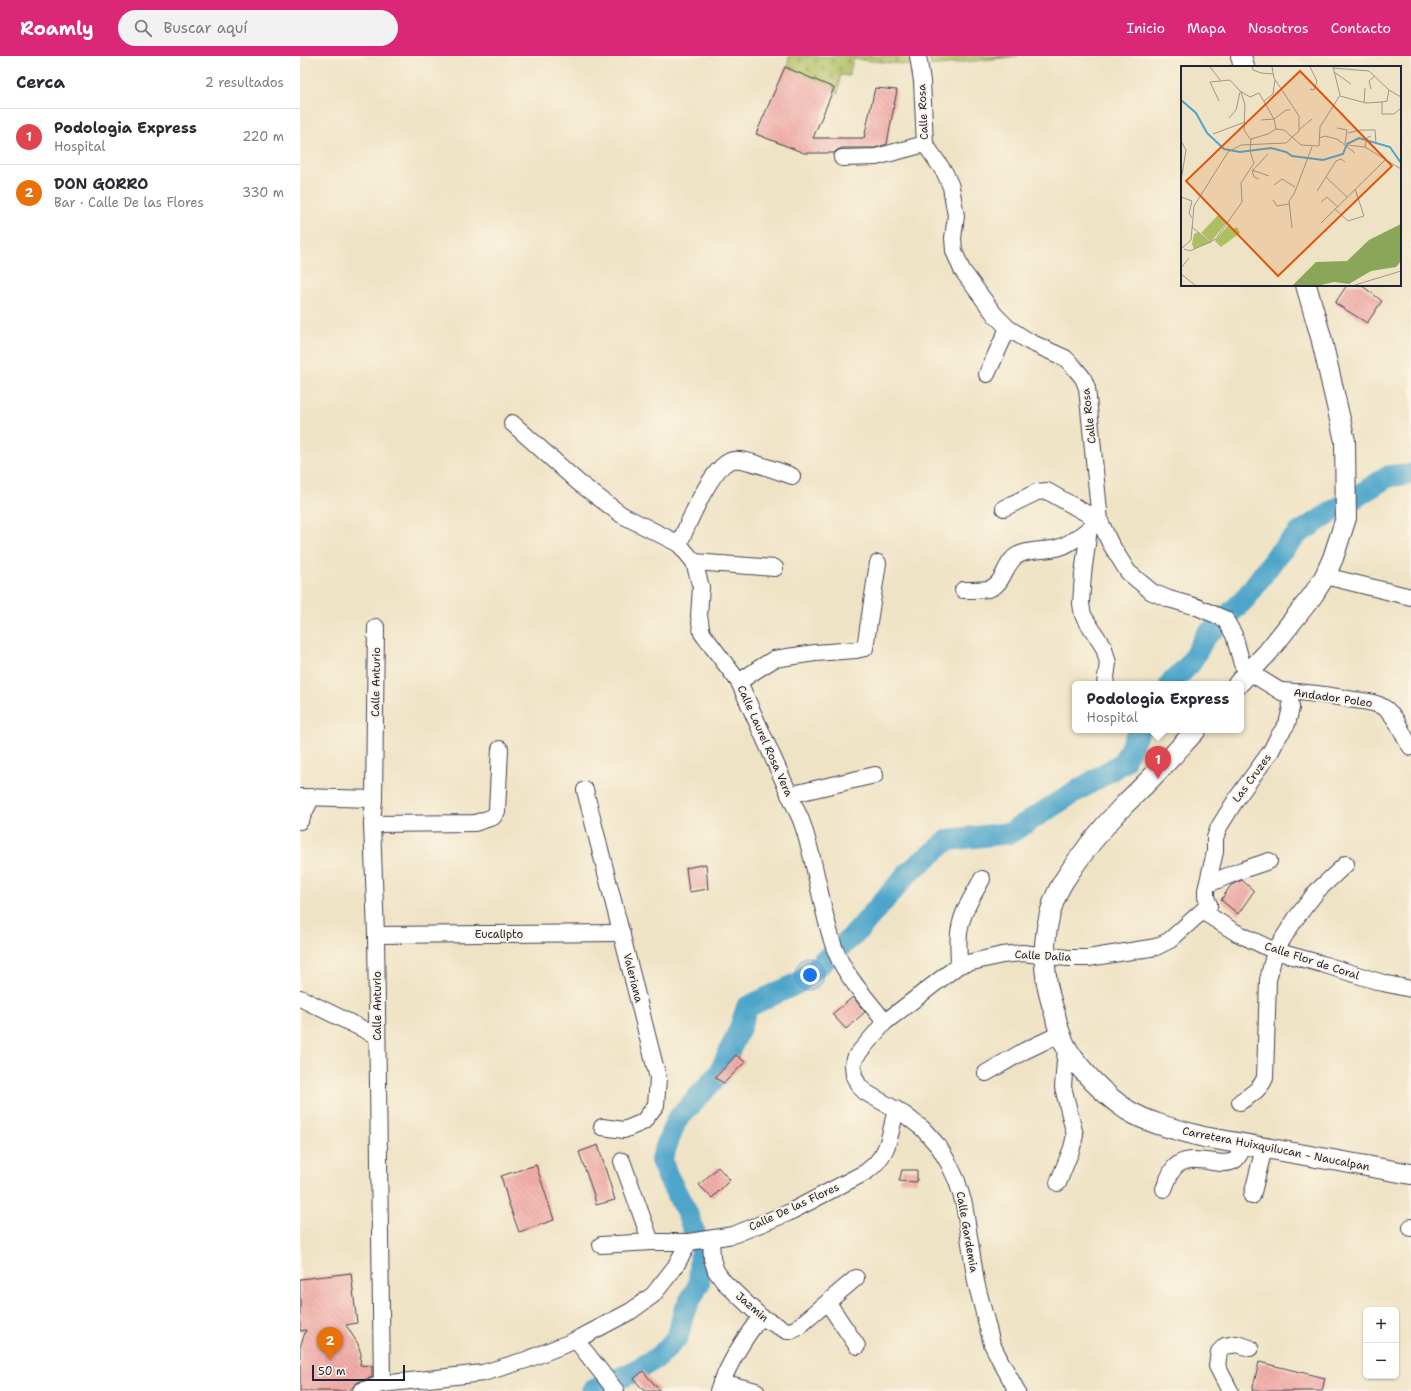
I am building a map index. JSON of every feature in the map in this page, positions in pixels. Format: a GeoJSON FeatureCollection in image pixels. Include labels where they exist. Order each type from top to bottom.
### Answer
{"type":"FeatureCollection","features":[{"type":"Feature","properties":{"kind":"main road"},"geometry":{"type":"LineString","coordinates":[[1241,56],[1244,66]]}},
{"type":"Feature","properties":{"kind":"main road"},"geometry":{"type":"LineString","coordinates":[[1244,678],[1268,652],[1300,612],[1324,576],[1333,558],[1346,518],[1345,441],[1321,336],[1306,286]]}},
{"type":"Feature","properties":{"kind":"main road","name":"Carretera Huixquilucan - Naucalpan"},"geometry":{"type":"LineString","coordinates":[[1193,733],[1108,822],[1062,883],[1056,896],[1051,913],[1045,955],[1046,977],[1063,1040],[1081,1069],[1096,1084],[1128,1110],[1147,1120],[1204,1137],[1411,1174]]}},
{"type":"Feature","properties":{"kind":"street","name":"Calle Rosa"},"geometry":{"type":"LineString","coordinates":[[918,56],[922,81],[925,144],[945,173],[950,187],[956,216],[953,238],[954,251],[962,270],[995,315],[1008,328],[1030,342],[1064,358],[1074,366],[1088,388],[1094,525],[1110,543],[1128,572],[1152,592],[1169,599],[1198,607],[1218,616],[1234,635],[1242,664],[1244,678]]}},
{"type":"Feature","properties":{"kind":"street"},"geometry":{"type":"LineString","coordinates":[[842,158],[876,157],[925,144]]}},
{"type":"Feature","properties":{"kind":"street"},"geometry":{"type":"LineString","coordinates":[[986,374],[1008,328]]}},
{"type":"Feature","properties":{"kind":"street","name":"Calle Laurel Rosa Vera"},"geometry":{"type":"LineString","coordinates":[[512,423],[579,483],[622,515],[678,544],[694,562],[701,587],[699,616],[702,633],[739,682],[801,820],[808,840],[822,903],[835,948],[850,978],[885,1022]]}},
{"type":"Feature","properties":{"kind":"street"},"geometry":{"type":"LineString","coordinates":[[678,544],[710,480],[727,461],[740,460],[792,476]]}},
{"type":"Feature","properties":{"kind":"street"},"geometry":{"type":"LineString","coordinates":[[1004,508],[1037,492],[1047,491],[1094,525]]}},
{"type":"Feature","properties":{"kind":"street"},"geometry":{"type":"LineString","coordinates":[[963,590],[988,589],[1000,580],[1011,561],[1016,556],[1024,553],[1058,548],[1094,525]]}},
{"type":"Feature","properties":{"kind":"street"},"geometry":{"type":"LineString","coordinates":[[1094,525],[1083,574],[1081,604],[1083,615],[1104,648],[1108,663],[1105,681]]}},
{"type":"Feature","properties":{"kind":"street"},"geometry":{"type":"LineString","coordinates":[[694,562],[776,568]]}},
{"type":"Feature","properties":{"kind":"street"},"geometry":{"type":"LineString","coordinates":[[739,682],[774,659],[865,648],[878,563]]}},
{"type":"Feature","properties":{"kind":"street"},"geometry":{"type":"LineString","coordinates":[[1324,576],[1411,597]]}},
{"type":"Feature","properties":{"kind":"street","name":"Calle Anturio"},"geometry":{"type":"LineString","coordinates":[[376,627],[374,799],[372,824],[376,935],[382,1384]]}},
{"type":"Feature","properties":{"kind":"street","name":"Las Cruzes"},"geometry":{"type":"LineString","coordinates":[[1209,905],[1206,897],[1206,890],[1215,852],[1215,838],[1219,827],[1237,798],[1271,751],[1287,724],[1291,708],[1290,697],[1280,691],[1244,678]]}},
{"type":"Feature","properties":{"kind":"street","name":"Andador Poleo"},"geometry":{"type":"LineString","coordinates":[[1280,691],[1322,694],[1374,703],[1385,708],[1396,719],[1411,746]]}},
{"type":"Feature","properties":{"kind":"street"},"geometry":{"type":"LineString","coordinates":[[372,824],[475,824],[493,817],[497,811],[500,749]]}},
{"type":"Feature","properties":{"kind":"street"},"geometry":{"type":"LineString","coordinates":[[789,795],[875,776]]}},
{"type":"Feature","properties":{"kind":"street","name":"Valeriana"},"geometry":{"type":"LineString","coordinates":[[585,790],[658,1078],[656,1105],[643,1122],[624,1130],[602,1128]]}},
{"type":"Feature","properties":{"kind":"street"},"geometry":{"type":"LineString","coordinates":[[300,821],[306,797],[374,799]]}},
{"type":"Feature","properties":{"kind":"street"},"geometry":{"type":"LineString","coordinates":[[1208,884],[1269,861]]}},
{"type":"Feature","properties":{"kind":"street"},"geometry":{"type":"LineString","coordinates":[[1240,1102],[1257,1091],[1263,1084],[1265,1078],[1268,980],[1275,951],[1296,918],[1317,891],[1346,864]]}},
{"type":"Feature","properties":{"kind":"street"},"geometry":{"type":"LineString","coordinates":[[959,965],[958,940],[964,912],[982,879]]}},
{"type":"Feature","properties":{"kind":"street","name":"Calle Dalia"},"geometry":{"type":"LineString","coordinates":[[859,1086],[854,1076],[853,1066],[856,1056],[885,1022],[959,965],[1002,955],[1022,953],[1068,958],[1088,958],[1156,947],[1170,940],[1209,905]]}},
{"type":"Feature","properties":{"kind":"street","name":"Calle Flor de Coral"},"geometry":{"type":"LineString","coordinates":[[1209,905],[1205,913],[1235,932],[1275,951],[1383,983],[1411,989]]}},
{"type":"Feature","properties":{"kind":"street","name":"Eucalipto"},"geometry":{"type":"LineString","coordinates":[[376,935],[622,933]]}},
{"type":"Feature","properties":{"kind":"street"},"geometry":{"type":"LineString","coordinates":[[300,998],[377,1036]]}},
{"type":"Feature","properties":{"kind":"street"},"geometry":{"type":"LineString","coordinates":[[986,1073],[1024,1052],[1063,1040],[1064,1087],[1075,1135],[1072,1148],[1058,1183]]}},
{"type":"Feature","properties":{"kind":"street","name":"Calle Gardemia"},"geometry":{"type":"LineString","coordinates":[[859,1086],[865,1092],[896,1109],[931,1136],[957,1181],[964,1204],[976,1282],[988,1331],[992,1344],[1017,1391]]}},
{"type":"Feature","properties":{"kind":"street","name":"Calle De las Flores"},"geometry":{"type":"LineString","coordinates":[[601,1245],[651,1242],[690,1242],[733,1235],[788,1212],[866,1172],[877,1164],[883,1156],[887,1146],[896,1109]]}},
{"type":"Feature","properties":{"kind":"street"},"geometry":{"type":"LineString","coordinates":[[1164,1189],[1174,1167],[1182,1162],[1192,1159],[1222,1163],[1229,1162],[1235,1160],[1254,1146]]}},
{"type":"Feature","properties":{"kind":"street"},"geometry":{"type":"LineString","coordinates":[[1252,1196],[1254,1146]]}},
{"type":"Feature","properties":{"kind":"street"},"geometry":{"type":"LineString","coordinates":[[622,1161],[651,1242]]}},
{"type":"Feature","properties":{"kind":"street","name":"Jazmin"},"geometry":{"type":"LineString","coordinates":[[710,1239],[712,1259],[716,1271],[724,1282],[761,1317],[781,1329],[790,1331],[797,1328],[856,1278]]}},
{"type":"Feature","properties":{"kind":"street"},"geometry":{"type":"LineString","coordinates":[[361,1391],[382,1384],[483,1373],[526,1360],[576,1340],[631,1311],[653,1295],[675,1267],[690,1242]]}},
{"type":"Feature","properties":{"kind":"street"},"geometry":{"type":"LineString","coordinates":[[828,1303],[857,1346]]}},
{"type":"Feature","properties":{"kind":"street"},"geometry":{"type":"LineString","coordinates":[[756,1391],[719,1387],[733,1356],[761,1317]]}},
{"type":"Feature","properties":{"kind":"street"},"geometry":{"type":"LineString","coordinates":[[576,1340],[616,1391]]}},
{"type":"Feature","properties":{"kind":"street"},"geometry":{"type":"LineString","coordinates":[[1230,1391],[1217,1366],[1219,1352],[1225,1346],[1237,1344],[1250,1348]]}},
{"type":"Feature","properties":{"kind":"green space"},"geometry":{"type":"Polygon","coordinates":[[[789,56],[909,56],[910,65],[853,59],[849,76],[840,75],[838,94],[834,88],[786,76],[789,56]]]}},
{"type":"Feature","properties":{"kind":"green space"},"geometry":{"type":"Polygon","coordinates":[[[929,56],[1018,56],[931,66],[929,56]]]}},
{"type":"Feature","properties":{"kind":"building"},"geometry":{"type":"Polygon","coordinates":[[[785,67],[834,88],[813,138],[864,138],[875,88],[897,90],[887,144],[875,148],[842,148],[834,153],[804,153],[756,134],[785,67]]]}},
{"type":"Feature","properties":{"kind":"building"},"geometry":{"type":"Polygon","coordinates":[[[1346,286],[1362,286],[1382,301],[1367,323],[1335,303],[1346,286]]]}},
{"type":"Feature","properties":{"kind":"building"},"geometry":{"type":"Polygon","coordinates":[[[706,864],[708,889],[689,892],[686,868],[706,864]]]}},
{"type":"Feature","properties":{"kind":"building"},"geometry":{"type":"Polygon","coordinates":[[[1242,880],[1254,891],[1238,914],[1221,900],[1231,885],[1242,880]]]}},
{"type":"Feature","properties":{"kind":"building"},"geometry":{"type":"Polygon","coordinates":[[[853,997],[865,1012],[846,1029],[832,1014],[853,997]]]}},
{"type":"Feature","properties":{"kind":"building"},"geometry":{"type":"Polygon","coordinates":[[[736,1055],[745,1062],[724,1083],[715,1078],[736,1055]]]}},
{"type":"Feature","properties":{"kind":"building"},"geometry":{"type":"Polygon","coordinates":[[[598,1145],[615,1200],[596,1205],[579,1152],[598,1145]]]}},
{"type":"Feature","properties":{"kind":"building"},"geometry":{"type":"Polygon","coordinates":[[[536,1165],[554,1220],[519,1232],[501,1176],[536,1165]]]}},
{"type":"Feature","properties":{"kind":"building"},"geometry":{"type":"Polygon","coordinates":[[[718,1167],[730,1180],[712,1198],[699,1185],[718,1167]]]}},
{"type":"Feature","properties":{"kind":"building"},"geometry":{"type":"Polygon","coordinates":[[[902,1170],[917,1170],[917,1182],[899,1181],[902,1170]]]}},
{"type":"Feature","properties":{"kind":"building"},"geometry":{"type":"Polygon","coordinates":[[[351,1273],[357,1323],[346,1325],[358,1344],[361,1354],[360,1365],[372,1366],[372,1377],[358,1382],[348,1391],[300,1391],[300,1347],[306,1330],[300,1331],[300,1279],[351,1273]]]}},
{"type":"Feature","properties":{"kind":"building"},"geometry":{"type":"Polygon","coordinates":[[[1259,1362],[1325,1378],[1322,1391],[1252,1391],[1259,1362]]]}},
{"type":"Feature","properties":{"kind":"building"},"geometry":{"type":"Polygon","coordinates":[[[643,1371],[660,1391],[644,1391],[634,1379],[643,1371]]]}},
{"type":"Feature","properties":{"kind":"waterway"},"geometry":{"type":"LineString","coordinates":[[1173,681],[1190,664],[1205,637],[1244,600],[1278,554],[1299,533],[1389,476],[1411,474]]}},
{"type":"Feature","properties":{"kind":"waterway"},"geometry":{"type":"LineString","coordinates":[[592,1391],[631,1373],[660,1356],[678,1336],[684,1311],[699,1284],[701,1249],[687,1213],[668,1177],[661,1160],[676,1121],[719,1074],[740,1028],[747,1007],[798,983],[854,935],[908,873],[948,840],[1010,833],[1123,763],[1138,733]]}},
{"type":"Feature","properties":{"kind":"place","name":"Podologia Express"},"geometry":{"type":"Point","coordinates":[1158,779]}},
{"type":"Feature","properties":{"kind":"place","name":"DON GORRO"},"geometry":{"type":"Point","coordinates":[330,1360]}}]}
